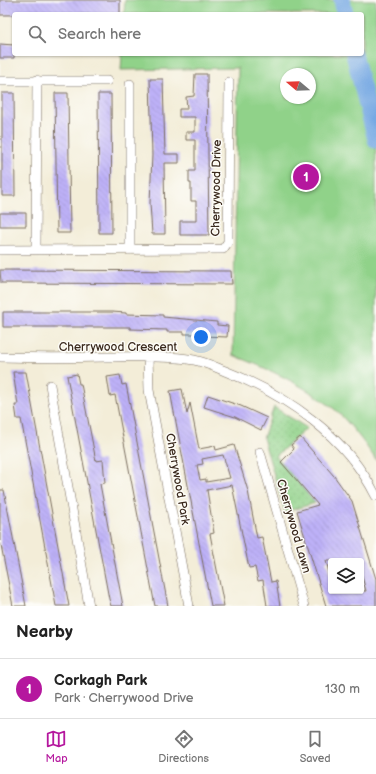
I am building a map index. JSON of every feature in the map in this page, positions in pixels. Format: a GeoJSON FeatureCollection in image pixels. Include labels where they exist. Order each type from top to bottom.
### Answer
{"type":"FeatureCollection","features":[{"type":"Feature","properties":{"kind":"street"},"geometry":{"type":"LineString","coordinates":[[36,250],[37,80]]}},
{"type":"Feature","properties":{"kind":"street"},"geometry":{"type":"LineString","coordinates":[[0,81],[107,81]]}},
{"type":"Feature","properties":{"kind":"street","name":"Cherrywood Drive"},"geometry":{"type":"LineString","coordinates":[[0,250],[223,249],[228,242],[229,82]]}},
{"type":"Feature","properties":{"kind":"street"},"geometry":{"type":"LineString","coordinates":[[130,84],[130,250]]}},
{"type":"Feature","properties":{"kind":"street","name":"Cherrywood Crescent"},"geometry":{"type":"LineString","coordinates":[[0,357],[148,356],[195,360],[202,362],[251,381],[281,398],[333,437],[353,460],[369,482],[376,496]]}},
{"type":"Feature","properties":{"kind":"street","name":"Cherrywood Park"},"geometry":{"type":"LineString","coordinates":[[148,356],[149,390],[190,606]]}},
{"type":"Feature","properties":{"kind":"street"},"geometry":{"type":"LineString","coordinates":[[50,385],[89,606]]}},
{"type":"Feature","properties":{"kind":"street","name":"Cherrywood Lawn"},"geometry":{"type":"LineString","coordinates":[[260,452],[304,606]]}},
{"type":"Feature","properties":{"kind":"green space"},"geometry":{"type":"Polygon","coordinates":[[[125,0],[376,0],[376,460],[350,425],[333,408],[321,399],[285,378],[233,355],[238,68],[121,70],[122,56],[364,56],[364,12],[124,12],[125,0]]]}},
{"type":"Feature","properties":{"kind":"green space"},"geometry":{"type":"Polygon","coordinates":[[[274,407],[307,428],[276,456],[315,503],[285,512],[263,438],[274,407]]]}},
{"type":"Feature","properties":{"kind":"building"},"geometry":{"type":"Polygon","coordinates":[[[0,0],[120,0],[120,12],[12,12],[12,15],[0,15],[0,0]]]}},
{"type":"Feature","properties":{"kind":"building"},"geometry":{"type":"Polygon","coordinates":[[[0,44],[12,45],[12,56],[14,56],[14,58],[0,58],[0,44]]]}},
{"type":"Feature","properties":{"kind":"building"},"geometry":{"type":"Polygon","coordinates":[[[195,74],[207,74],[209,235],[180,235],[180,221],[196,221],[196,201],[191,201],[191,183],[189,183],[189,171],[195,171],[195,140],[186,140],[186,132],[195,132],[195,117],[179,117],[179,109],[187,109],[186,97],[194,96],[195,74]]]}},
{"type":"Feature","properties":{"kind":"building"},"geometry":{"type":"Polygon","coordinates":[[[150,79],[163,79],[165,154],[179,154],[179,163],[164,163],[165,234],[152,234],[150,203],[152,155],[150,79]]]}},
{"type":"Feature","properties":{"kind":"building"},"geometry":{"type":"Polygon","coordinates":[[[2,93],[14,93],[15,196],[2,196],[2,93]]]}},
{"type":"Feature","properties":{"kind":"building"},"geometry":{"type":"Polygon","coordinates":[[[55,93],[68,93],[70,233],[57,233],[55,93]]]}},
{"type":"Feature","properties":{"kind":"building"},"geometry":{"type":"Polygon","coordinates":[[[98,94],[111,94],[112,233],[99,233],[98,94]]]}},
{"type":"Feature","properties":{"kind":"building"},"geometry":{"type":"Polygon","coordinates":[[[0,213],[26,213],[26,226],[0,226],[0,213]]]}},
{"type":"Feature","properties":{"kind":"building"},"geometry":{"type":"Polygon","coordinates":[[[0,270],[231,271],[232,284],[1,283],[0,270]]]}},
{"type":"Feature","properties":{"kind":"building"},"geometry":{"type":"Polygon","coordinates":[[[3,312],[112,312],[163,315],[163,317],[217,322],[217,325],[228,326],[227,337],[203,336],[203,334],[184,334],[184,332],[167,332],[167,330],[130,329],[130,327],[3,327],[3,312]]]}},
{"type":"Feature","properties":{"kind":"building"},"geometry":{"type":"Polygon","coordinates":[[[13,372],[26,372],[69,606],[56,606],[21,419],[17,419],[15,405],[18,405],[13,372]]]}},
{"type":"Feature","properties":{"kind":"building"},"geometry":{"type":"Polygon","coordinates":[[[77,374],[79,384],[81,384],[96,461],[103,460],[105,483],[100,484],[123,606],[111,606],[109,599],[67,376],[77,374]]]}},
{"type":"Feature","properties":{"kind":"building"},"geometry":{"type":"Polygon","coordinates":[[[120,375],[122,385],[126,384],[168,606],[155,606],[115,395],[110,396],[107,377],[120,375]]]}},
{"type":"Feature","properties":{"kind":"building"},"geometry":{"type":"Polygon","coordinates":[[[182,389],[187,414],[190,403],[199,449],[215,446],[216,450],[234,445],[248,491],[257,538],[262,537],[271,582],[276,581],[280,606],[267,606],[263,580],[258,581],[255,567],[249,568],[232,485],[207,490],[214,533],[210,534],[224,606],[211,606],[170,391],[182,389]],[[223,455],[202,459],[203,464],[197,465],[200,480],[206,479],[206,482],[230,478],[223,455]]]}},
{"type":"Feature","properties":{"kind":"building"},"geometry":{"type":"Polygon","coordinates":[[[208,395],[241,406],[267,418],[261,430],[235,417],[204,407],[208,395]]]}},
{"type":"Feature","properties":{"kind":"building"},"geometry":{"type":"Polygon","coordinates":[[[300,437],[334,476],[352,501],[376,579],[376,606],[326,606],[297,511],[318,505],[281,462],[294,449],[291,445],[300,437]]]}},
{"type":"Feature","properties":{"kind":"building"},"geometry":{"type":"Polygon","coordinates":[[[0,490],[4,490],[26,606],[13,606],[0,540],[0,490]]]}},
{"type":"Feature","properties":{"kind":"waterway"},"geometry":{"type":"LineString","coordinates":[[342,0],[345,12]]}},
{"type":"Feature","properties":{"kind":"waterway"},"geometry":{"type":"LineString","coordinates":[[355,56],[376,140]]}},
{"type":"Feature","properties":{"kind":"place","name":"Corkagh Park"},"geometry":{"type":"Point","coordinates":[306,177]}}]}
